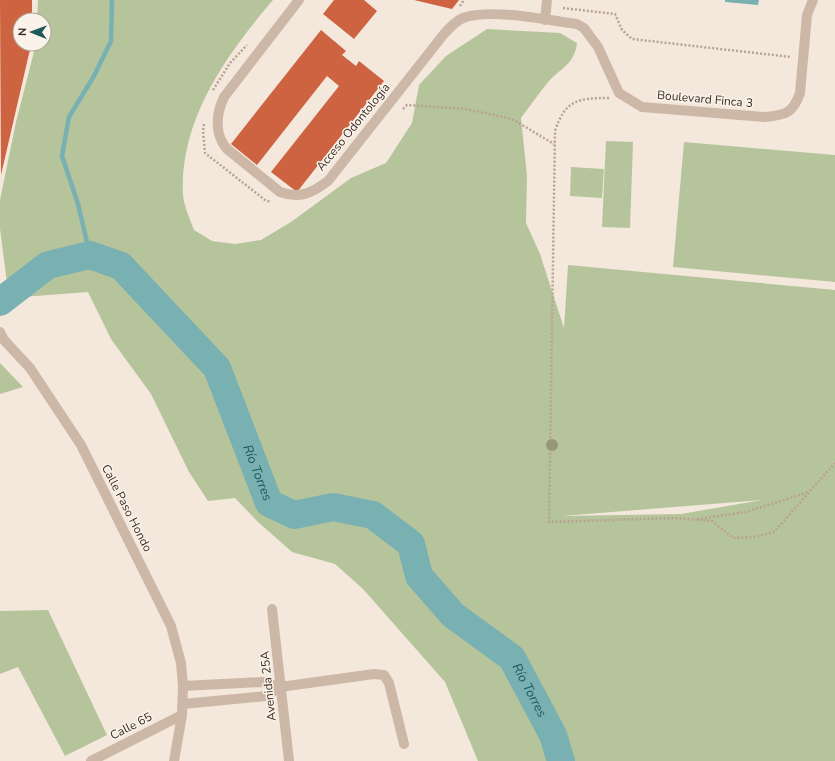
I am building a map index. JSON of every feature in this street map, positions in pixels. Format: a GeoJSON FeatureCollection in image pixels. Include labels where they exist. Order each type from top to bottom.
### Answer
{"type":"FeatureCollection","features":[{"type":"Feature","properties":{"kind":"street","name":"Acceso Odontología"},"geometry":{"type":"LineString","coordinates":[[299,0],[294,9],[224,97],[219,107],[217,125],[221,142],[226,149],[280,192],[289,195],[305,195],[328,181],[444,34],[461,18],[476,15],[495,14],[545,20]]}},
{"type":"Feature","properties":{"kind":"street","name":"Boulevard Finca 3"},"geometry":{"type":"LineString","coordinates":[[545,20],[577,24],[584,28],[598,47],[618,93],[642,107],[765,118],[780,116],[789,112],[796,104],[800,92],[807,15],[813,0]]}},
{"type":"Feature","properties":{"kind":"street"},"geometry":{"type":"LineString","coordinates":[[545,20],[547,3]]}},
{"type":"Feature","properties":{"kind":"street","name":"Calle Paso Hondo"},"geometry":{"type":"LineString","coordinates":[[0,332],[4,340],[30,368],[81,445],[171,626],[181,663],[183,686],[183,710],[174,761]]}},
{"type":"Feature","properties":{"kind":"street","name":"Avenida 25A"},"geometry":{"type":"LineString","coordinates":[[272,609],[280,687],[290,761]]}},
{"type":"Feature","properties":{"kind":"street","name":"Calle 65"},"geometry":{"type":"LineString","coordinates":[[183,686],[263,682],[280,687],[374,674],[384,676],[389,683],[404,744]]}},
{"type":"Feature","properties":{"kind":"street","name":"Calle 65"},"geometry":{"type":"LineString","coordinates":[[91,761],[183,710],[266,696],[280,687]]}},
{"type":"Feature","properties":{"kind":"path"},"geometry":{"type":"LineString","coordinates":[[547,3],[615,14],[622,30],[632,39],[803,58]]}},
{"type":"Feature","properties":{"kind":"path"},"geometry":{"type":"LineString","coordinates":[[211,94],[230,63],[248,44]]}},
{"type":"Feature","properties":{"kind":"path"},"geometry":{"type":"LineString","coordinates":[[627,98],[594,98],[571,104],[564,111],[558,121],[554,144],[549,522],[674,518],[712,521],[733,538],[755,537],[774,532],[835,463]]}},
{"type":"Feature","properties":{"kind":"path"},"geometry":{"type":"LineString","coordinates":[[402,110],[407,105],[458,108],[512,119],[554,144]]}},
{"type":"Feature","properties":{"kind":"path"},"geometry":{"type":"LineString","coordinates":[[205,116],[203,131],[205,153],[265,200],[272,202]]}},
{"type":"Feature","properties":{"kind":"path"},"geometry":{"type":"LineString","coordinates":[[691,520],[746,512],[809,492]]}},
{"type":"Feature","properties":{"kind":"green space"},"geometry":{"type":"Polygon","coordinates":[[[38,0],[273,0],[239,43],[209,90],[189,140],[184,167],[183,195],[187,212],[194,230],[212,241],[235,244],[261,240],[291,222],[351,178],[386,163],[412,123],[419,85],[446,56],[487,29],[560,33],[577,43],[570,61],[549,81],[521,118],[527,176],[526,223],[540,254],[564,328],[568,265],[835,290],[835,761],[478,761],[445,682],[363,589],[335,564],[292,552],[258,522],[235,498],[208,501],[189,472],[151,394],[111,339],[88,292],[9,298],[0,229],[0,200],[16,122],[34,52],[52,52],[52,12],[37,12],[38,0]],[[762,500],[562,516],[681,514],[762,500]]]}},
{"type":"Feature","properties":{"kind":"green space"},"geometry":{"type":"Polygon","coordinates":[[[606,141],[633,142],[630,228],[602,227],[606,141]]]}},
{"type":"Feature","properties":{"kind":"green space"},"geometry":{"type":"Polygon","coordinates":[[[684,142],[835,155],[835,282],[673,267],[684,142]]]}},
{"type":"Feature","properties":{"kind":"green space"},"geometry":{"type":"Polygon","coordinates":[[[571,167],[604,169],[602,198],[570,196],[571,167]]]}},
{"type":"Feature","properties":{"kind":"green space"},"geometry":{"type":"Polygon","coordinates":[[[0,363],[23,387],[0,394],[0,363]]]}},
{"type":"Feature","properties":{"kind":"green space"},"geometry":{"type":"Polygon","coordinates":[[[48,610],[107,735],[65,756],[18,667],[0,674],[0,611],[48,610]]]}},
{"type":"Feature","properties":{"kind":"water"},"geometry":{"type":"Polygon","coordinates":[[[725,0],[759,0],[758,5],[725,2],[725,0]]]}},
{"type":"Feature","properties":{"kind":"building"},"geometry":{"type":"Polygon","coordinates":[[[0,0],[32,0],[32,12],[12,12],[12,52],[29,52],[1,175],[0,0]]]}},
{"type":"Feature","properties":{"kind":"building"},"geometry":{"type":"Polygon","coordinates":[[[334,0],[364,0],[377,11],[354,39],[323,14],[334,0]]]}},
{"type":"Feature","properties":{"kind":"building"},"geometry":{"type":"Polygon","coordinates":[[[414,0],[459,0],[452,9],[414,0]]]}},
{"type":"Feature","properties":{"kind":"building"},"geometry":{"type":"Polygon","coordinates":[[[321,30],[346,51],[342,55],[356,66],[359,61],[384,81],[297,192],[271,172],[339,86],[327,76],[257,165],[231,144],[321,30]]]}},
{"type":"Feature","properties":{"kind":"waterway"},"geometry":{"type":"LineString","coordinates":[[90,255],[78,204],[62,156],[69,117],[94,76],[111,41],[112,0]]}},
{"type":"Feature","properties":{"kind":"waterway","name":"Río Torres"},"geometry":{"type":"LineString","coordinates":[[0,302],[48,265],[90,255],[121,266],[217,368],[269,503],[294,515],[333,507],[373,515],[411,544],[419,576],[453,615],[512,658],[553,735],[561,761]]}}]}
